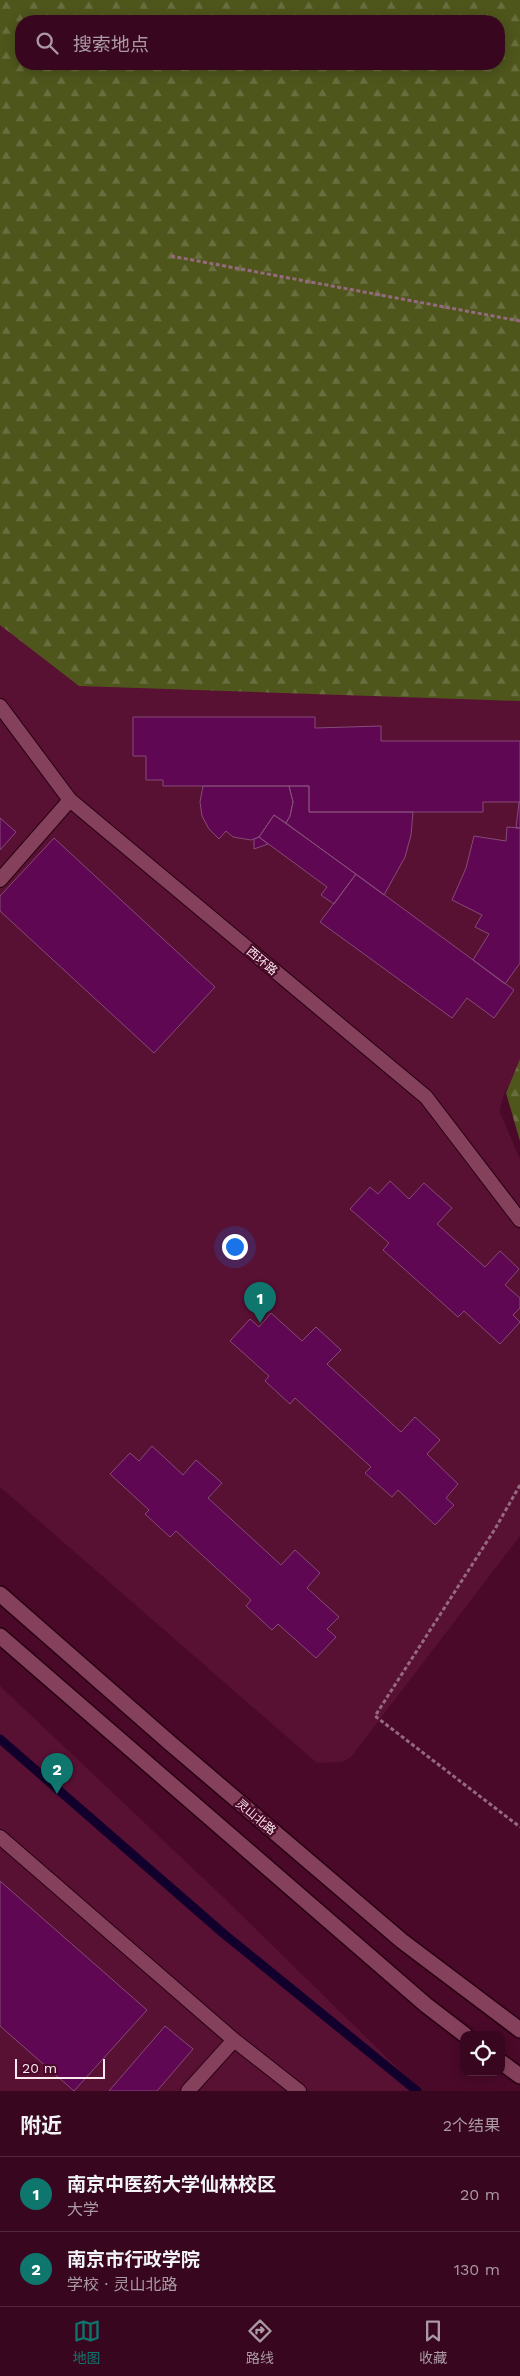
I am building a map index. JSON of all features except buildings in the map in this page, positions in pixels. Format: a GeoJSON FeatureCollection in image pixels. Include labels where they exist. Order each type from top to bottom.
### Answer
{"type":"FeatureCollection","features":[{"type":"Feature","properties":{"kind":"main road","name":"灵山北路"},"geometry":{"type":"LineString","coordinates":[[0,1594],[170,1743],[402,1941],[520,2030]]}},
{"type":"Feature","properties":{"kind":"main road"},"geometry":{"type":"LineString","coordinates":[[0,1636],[426,2005],[460,2031]]}},
{"type":"Feature","properties":{"kind":"main road"},"geometry":{"type":"LineString","coordinates":[[505,2065],[520,2076]]}},
{"type":"Feature","properties":{"kind":"lane","name":"西环路"},"geometry":{"type":"LineString","coordinates":[[0,706],[70,800],[426,1097],[520,1220]]}},
{"type":"Feature","properties":{"kind":"lane"},"geometry":{"type":"LineString","coordinates":[[0,880],[70,800]]}},
{"type":"Feature","properties":{"kind":"lane"},"geometry":{"type":"LineString","coordinates":[[0,1837],[234,2040],[299,2091]]}},
{"type":"Feature","properties":{"kind":"lane"},"geometry":{"type":"LineString","coordinates":[[188,2091],[234,2040]]}},
{"type":"Feature","properties":{"kind":"path"},"geometry":{"type":"LineString","coordinates":[[171,256],[520,321]]}},
{"type":"Feature","properties":{"kind":"path"},"geometry":{"type":"LineString","coordinates":[[520,1485],[495,1529],[376,1716],[520,1827]]}},
{"type":"Feature","properties":{"kind":"shaded area"},"geometry":{"type":"Polygon","coordinates":[[[0,602],[520,669],[520,1069],[505,1092],[500,1112],[520,1159],[520,1536],[351,1757],[342,1762],[317,1763],[0,1487],[0,602]]]}},
{"type":"Feature","properties":{"kind":"shaded area"},"geometry":{"type":"Polygon","coordinates":[[[0,1686],[222,1896],[421,2091],[0,2091],[0,1686]]]}},
{"type":"Feature","properties":{"kind":"green space"},"geometry":{"type":"Polygon","coordinates":[[[0,0],[520,0],[520,701],[79,686],[0,625],[0,0]]]}},
{"type":"Feature","properties":{"kind":"green space"},"geometry":{"type":"Polygon","coordinates":[[[520,1059],[520,1141],[506,1093],[520,1059]]]}},
{"type":"Feature","properties":{"kind":"waterway"},"geometry":{"type":"LineString","coordinates":[[0,1739],[224,1934],[417,2091]]}},
{"type":"Feature","properties":{"kind":"place","name":"南京中医药大学仙林校区"},"geometry":{"type":"Point","coordinates":[260,1323]}},
{"type":"Feature","properties":{"kind":"place","name":"南京市行政学院"},"geometry":{"type":"Point","coordinates":[57,1794]}}]}
